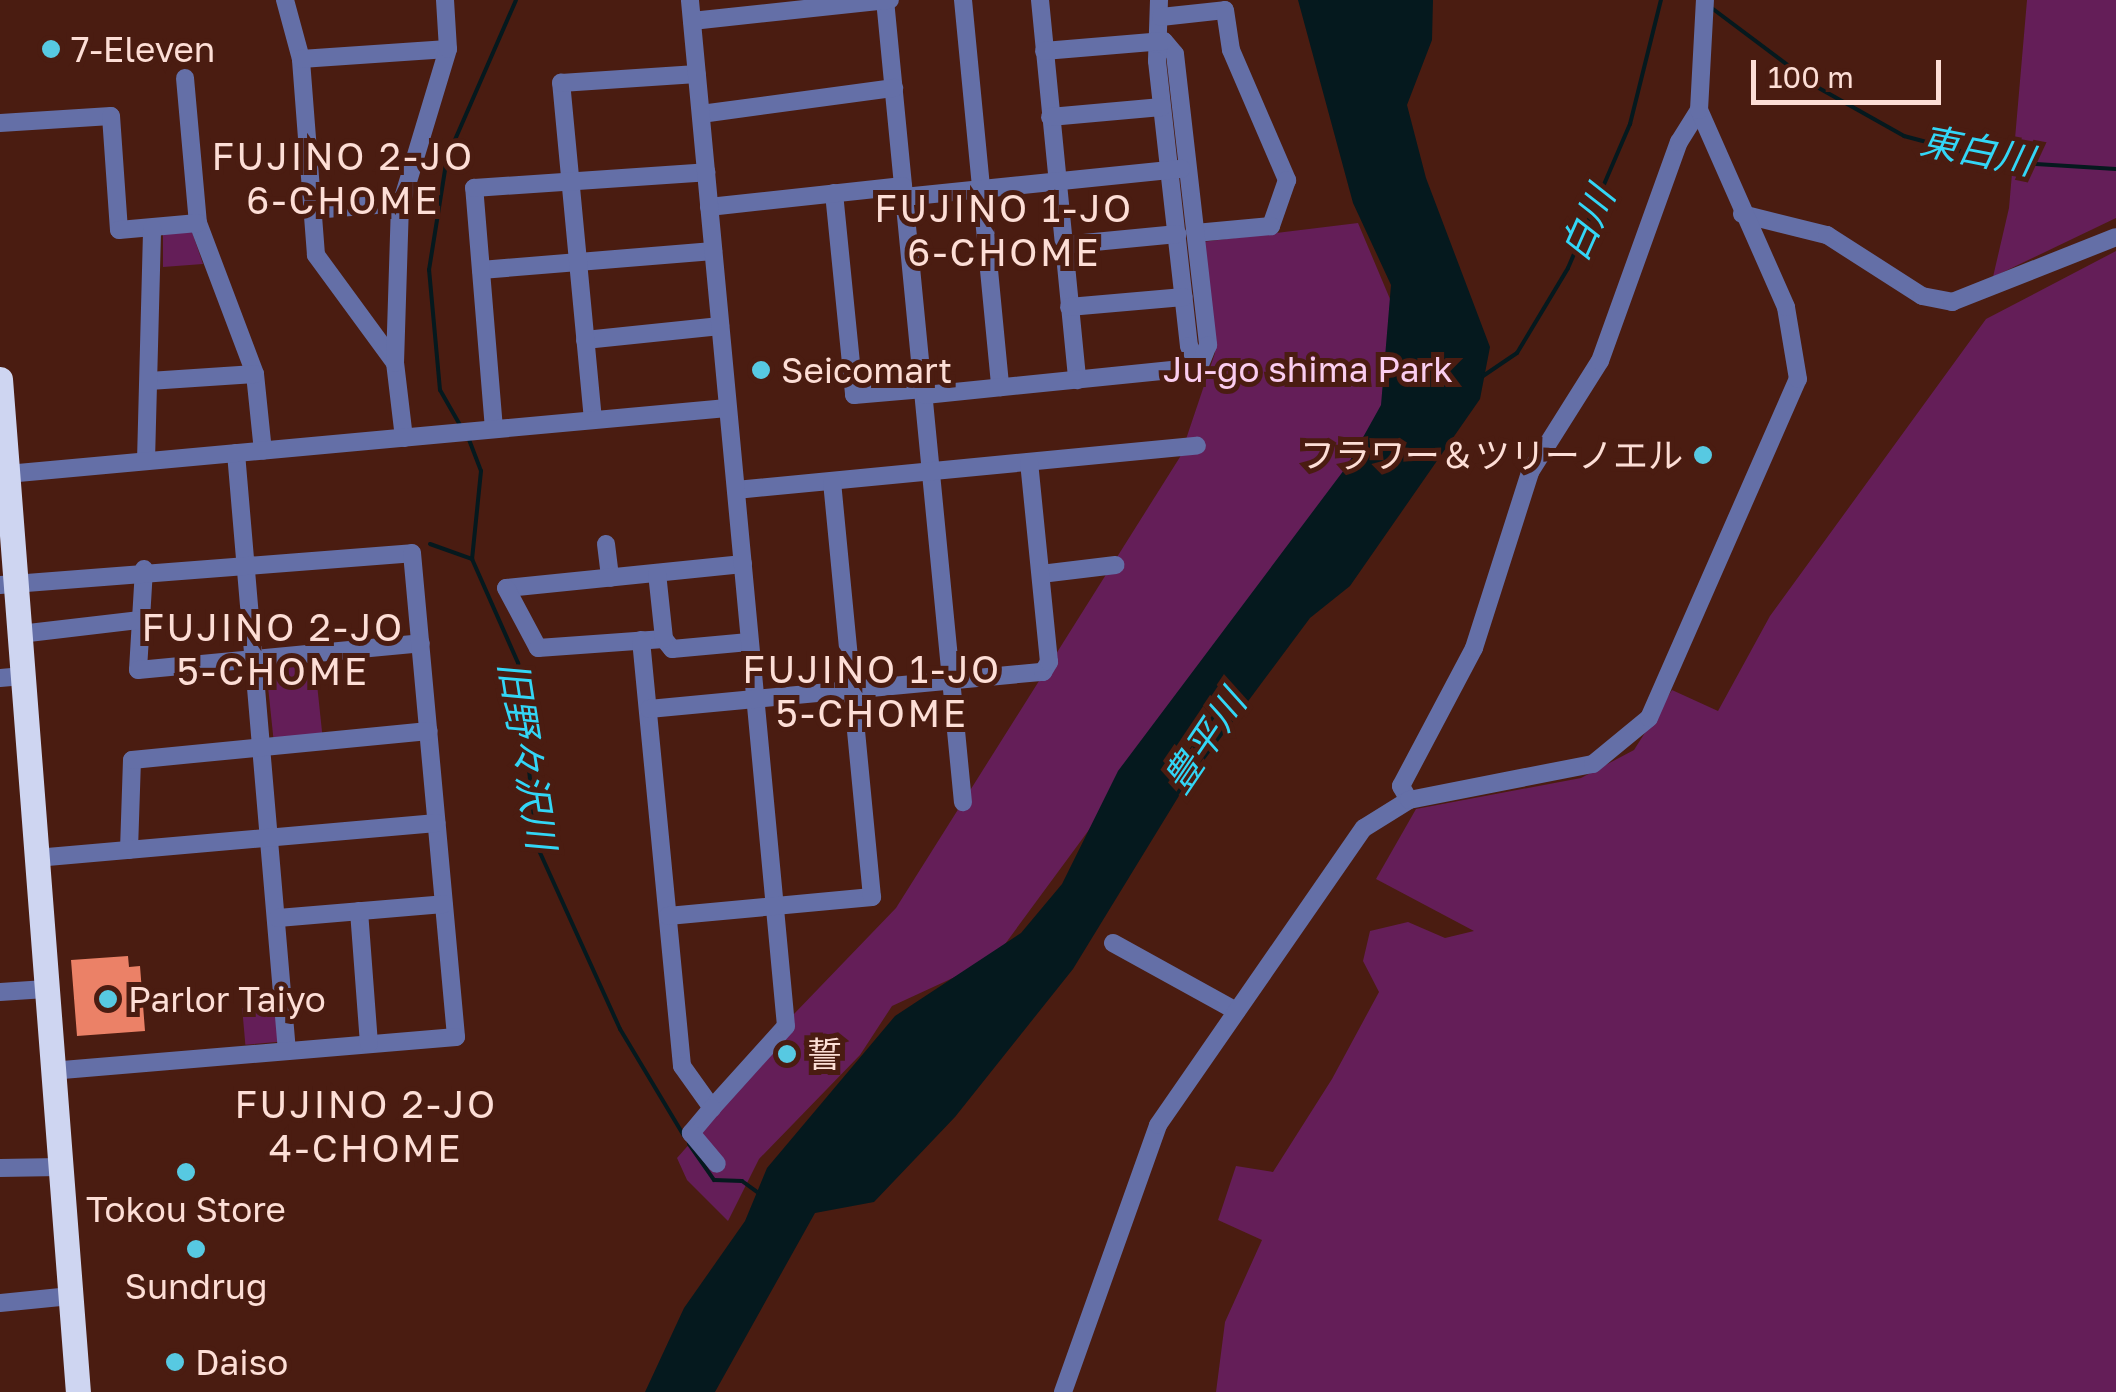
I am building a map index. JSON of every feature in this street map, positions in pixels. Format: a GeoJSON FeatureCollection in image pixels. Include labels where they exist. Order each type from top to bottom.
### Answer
{"type":"FeatureCollection","features":[{"type":"Feature","properties":{"kind":"highway"},"geometry":{"type":"LineString","coordinates":[[0,379],[7,474],[7,577],[20,634],[11,677],[36,858],[78,1392]]}},
{"type":"Feature","properties":{"kind":"street"},"geometry":{"type":"LineString","coordinates":[[285,0],[301,59],[316,254],[394,363]]}},
{"type":"Feature","properties":{"kind":"street"},"geometry":{"type":"LineString","coordinates":[[404,438],[394,363],[402,203],[448,49],[445,0]]}},
{"type":"Feature","properties":{"kind":"street"},"geometry":{"type":"LineString","coordinates":[[690,0],[786,1026],[691,1134],[717,1164]]}},
{"type":"Feature","properties":{"kind":"street"},"geometry":{"type":"LineString","coordinates":[[692,20],[787,4],[887,0],[963,802]]}},
{"type":"Feature","properties":{"kind":"street"},"geometry":{"type":"LineString","coordinates":[[963,0],[1000,387]]}},
{"type":"Feature","properties":{"kind":"street"},"geometry":{"type":"LineString","coordinates":[[1040,0],[1077,380]]}},
{"type":"Feature","properties":{"kind":"street"},"geometry":{"type":"LineString","coordinates":[[1064,1392],[1158,1126],[1364,828],[1409,800],[1593,764],[1649,718],[1798,379],[1786,307],[1699,110],[1705,0]]}},
{"type":"Feature","properties":{"kind":"street"},"geometry":{"type":"LineString","coordinates":[[1062,245],[1271,226],[1287,180],[1231,50],[1225,10],[1160,8],[1164,40],[1162,107],[1178,170]]}},
{"type":"Feature","properties":{"kind":"street"},"geometry":{"type":"LineString","coordinates":[[1044,51],[1164,40]]}},
{"type":"Feature","properties":{"kind":"street"},"geometry":{"type":"LineString","coordinates":[[1164,40],[1175,54],[1178,170],[1208,345],[1200,367]]}},
{"type":"Feature","properties":{"kind":"street"},"geometry":{"type":"LineString","coordinates":[[301,59],[448,49]]}},
{"type":"Feature","properties":{"kind":"street"},"geometry":{"type":"LineString","coordinates":[[593,420],[561,83],[697,74]]}},
{"type":"Feature","properties":{"kind":"street"},"geometry":{"type":"LineString","coordinates":[[185,78],[198,223],[256,374],[263,451]]}},
{"type":"Feature","properties":{"kind":"street"},"geometry":{"type":"LineString","coordinates":[[701,114],[894,88]]}},
{"type":"Feature","properties":{"kind":"street"},"geometry":{"type":"LineString","coordinates":[[1050,117],[1162,107]]}},
{"type":"Feature","properties":{"kind":"street"},"geometry":{"type":"LineString","coordinates":[[1409,800],[1400,786],[1474,648],[1530,472],[1600,361],[1678,142],[1699,110]]}},
{"type":"Feature","properties":{"kind":"street"},"geometry":{"type":"LineString","coordinates":[[0,123],[111,116],[119,230],[198,223]]}},
{"type":"Feature","properties":{"kind":"street"},"geometry":{"type":"LineString","coordinates":[[709,207],[834,193],[980,189],[1178,170]]}},
{"type":"Feature","properties":{"kind":"street"},"geometry":{"type":"LineString","coordinates":[[485,430],[481,270],[474,188],[706,172]]}},
{"type":"Feature","properties":{"kind":"street"},"geometry":{"type":"LineString","coordinates":[[834,193],[854,395],[1000,387],[1200,367]]}},
{"type":"Feature","properties":{"kind":"street"},"geometry":{"type":"LineString","coordinates":[[313,210],[402,203]]}},
{"type":"Feature","properties":{"kind":"street"},"geometry":{"type":"LineString","coordinates":[[1742,214],[1827,235],[1922,296],[1952,302],[2116,237]]}},
{"type":"Feature","properties":{"kind":"street"},"geometry":{"type":"LineString","coordinates":[[146,461],[152,228]]}},
{"type":"Feature","properties":{"kind":"street"},"geometry":{"type":"LineString","coordinates":[[1186,234],[1184,297],[1200,367]]}},
{"type":"Feature","properties":{"kind":"street"},"geometry":{"type":"LineString","coordinates":[[481,270],[713,251]]}},
{"type":"Feature","properties":{"kind":"street"},"geometry":{"type":"LineString","coordinates":[[1069,307],[1184,297]]}},
{"type":"Feature","properties":{"kind":"street"},"geometry":{"type":"LineString","coordinates":[[585,340],[720,326]]}},
{"type":"Feature","properties":{"kind":"street"},"geometry":{"type":"LineString","coordinates":[[149,381],[256,374]]}},
{"type":"Feature","properties":{"kind":"street"},"geometry":{"type":"LineString","coordinates":[[7,474],[727,408]]}},
{"type":"Feature","properties":{"kind":"street"},"geometry":{"type":"LineString","coordinates":[[736,490],[1198,446]]}},
{"type":"Feature","properties":{"kind":"street"},"geometry":{"type":"LineString","coordinates":[[236,454],[287,1051]]}},
{"type":"Feature","properties":{"kind":"street"},"geometry":{"type":"LineString","coordinates":[[649,709],[1043,672],[1049,662],[1029,462]]}},
{"type":"Feature","properties":{"kind":"street"},"geometry":{"type":"LineString","coordinates":[[668,916],[872,897],[832,482]]}},
{"type":"Feature","properties":{"kind":"street"},"geometry":{"type":"LineString","coordinates":[[606,544],[610,578]]}},
{"type":"Feature","properties":{"kind":"street"},"geometry":{"type":"LineString","coordinates":[[7,577],[412,552],[429,731],[456,1037],[53,1071]]}},
{"type":"Feature","properties":{"kind":"street"},"geometry":{"type":"LineString","coordinates":[[664,638],[538,648],[506,588],[742,564]]}},
{"type":"Feature","properties":{"kind":"street"},"geometry":{"type":"LineString","coordinates":[[1041,574],[1115,565]]}},
{"type":"Feature","properties":{"kind":"street"},"geometry":{"type":"LineString","coordinates":[[144,569],[138,670],[420,644]]}},
{"type":"Feature","properties":{"kind":"street"},"geometry":{"type":"LineString","coordinates":[[657,573],[664,638],[672,648],[749,642]]}},
{"type":"Feature","properties":{"kind":"street"},"geometry":{"type":"LineString","coordinates":[[20,634],[140,620]]}},
{"type":"Feature","properties":{"kind":"street"},"geometry":{"type":"LineString","coordinates":[[642,640],[682,1066],[712,1108]]}},
{"type":"Feature","properties":{"kind":"street"},"geometry":{"type":"LineString","coordinates":[[129,850],[132,760],[429,731]]}},
{"type":"Feature","properties":{"kind":"street"},"geometry":{"type":"LineString","coordinates":[[36,858],[436,824]]}},
{"type":"Feature","properties":{"kind":"street"},"geometry":{"type":"LineString","coordinates":[[278,918],[443,904]]}},
{"type":"Feature","properties":{"kind":"street"},"geometry":{"type":"LineString","coordinates":[[359,911],[369,1044]]}},
{"type":"Feature","properties":{"kind":"street"},"geometry":{"type":"LineString","coordinates":[[1113,943],[1236,1011]]}},
{"type":"Feature","properties":{"kind":"street"},"geometry":{"type":"LineString","coordinates":[[0,992],[46,989]]}},
{"type":"Feature","properties":{"kind":"street"},"geometry":{"type":"LineString","coordinates":[[0,1168],[60,1167]]}},
{"type":"Feature","properties":{"kind":"street"},"geometry":{"type":"LineString","coordinates":[[0,1303],[71,1296]]}},
{"type":"Feature","properties":{"kind":"green space"},"geometry":{"type":"Polygon","coordinates":[[[2027,0],[2116,0],[2116,218],[1993,277],[2009,208],[2027,0]]]}},
{"type":"Feature","properties":{"kind":"green space","name":"Ju-go shima Park"},"geometry":{"type":"Polygon","coordinates":[[[1358,223],[1390,299],[1404,361],[1395,414],[994,959],[892,1006],[860,1055],[759,1159],[728,1221],[687,1180],[677,1158],[782,1039],[793,1015],[896,908],[1180,457],[1215,353],[1202,242],[1358,223]]]}},
{"type":"Feature","properties":{"kind":"green space"},"geometry":{"type":"Polygon","coordinates":[[[192,232],[203,264],[163,267],[163,234],[192,232]]]}},
{"type":"Feature","properties":{"kind":"green space"},"geometry":{"type":"Polygon","coordinates":[[[2116,251],[2116,1392],[1216,1392],[1225,1322],[1262,1240],[1218,1220],[1236,1166],[1273,1172],[1332,1079],[1379,992],[1363,961],[1370,931],[1408,922],[1445,938],[1474,931],[1376,879],[1416,809],[1581,778],[1634,750],[1672,690],[1718,711],[1770,616],[1986,319],[2116,251]]]}},
{"type":"Feature","properties":{"kind":"green space"},"geometry":{"type":"Polygon","coordinates":[[[315,665],[322,735],[274,740],[266,670],[315,665]]]}},
{"type":"Feature","properties":{"kind":"green space"},"geometry":{"type":"Polygon","coordinates":[[[276,1005],[279,1042],[245,1045],[242,1008],[276,1005]]]}},
{"type":"Feature","properties":{"kind":"water","name":"豊平川"},"geometry":{"type":"Polygon","coordinates":[[[1298,0],[1433,0],[1432,40],[1407,105],[1426,178],[1490,347],[1480,399],[1350,586],[1310,618],[1185,786],[1073,969],[955,1117],[874,1202],[815,1213],[715,1392],[645,1392],[684,1308],[745,1221],[767,1168],[895,1016],[1021,933],[1062,884],[1118,771],[1347,466],[1381,405],[1391,285],[1353,203],[1298,0]]]}},
{"type":"Feature","properties":{"kind":"building","name":"Parlor Taiyo"},"geometry":{"type":"Polygon","coordinates":[[[128,956],[129,967],[140,966],[145,1031],[77,1036],[71,960],[128,956]]]}},
{"type":"Feature","properties":{"kind":"waterway","name":"旧野々沢川"},"geometry":{"type":"LineString","coordinates":[[460,425],[440,390],[429,270],[447,158],[516,0]]}},
{"type":"Feature","properties":{"kind":"waterway","name":"白川"},"geometry":{"type":"LineString","coordinates":[[1483,376],[1517,353],[1568,268],[1630,124],[1661,0]]}},
{"type":"Feature","properties":{"kind":"waterway","name":"東白川"},"geometry":{"type":"LineString","coordinates":[[1709,6],[1817,87],[1904,136],[2002,162],[2116,169]]}},
{"type":"Feature","properties":{"kind":"waterway","name":"旧野々沢川"},"geometry":{"type":"LineString","coordinates":[[468,437],[481,471],[472,559],[518,663],[537,846],[620,1029],[684,1136]]}},
{"type":"Feature","properties":{"kind":"waterway"},"geometry":{"type":"LineString","coordinates":[[430,544],[472,559]]}},
{"type":"Feature","properties":{"kind":"waterway","name":"旧野々沢川"},"geometry":{"type":"LineString","coordinates":[[689,1144],[714,1180],[742,1181],[757,1192]]}},
{"type":"Feature","properties":{"kind":"place","name":"7-Eleven"},"geometry":{"type":"Point","coordinates":[51,49]}},
{"type":"Feature","properties":{"kind":"place","name":"Seicomart"},"geometry":{"type":"Point","coordinates":[761,370]}},
{"type":"Feature","properties":{"kind":"place","name":"フラワー＆ツリーノエル"},"geometry":{"type":"Point","coordinates":[1703,455]}},
{"type":"Feature","properties":{"kind":"place","name":"Parlor Taiyo"},"geometry":{"type":"Point","coordinates":[108,999]}},
{"type":"Feature","properties":{"kind":"place","name":"誓"},"geometry":{"type":"Point","coordinates":[787,1054]}},
{"type":"Feature","properties":{"kind":"place","name":"Tokou Store"},"geometry":{"type":"Point","coordinates":[186,1172]}},
{"type":"Feature","properties":{"kind":"place","name":"Sundrug"},"geometry":{"type":"Point","coordinates":[196,1249]}},
{"type":"Feature","properties":{"kind":"place","name":"Daiso"},"geometry":{"type":"Point","coordinates":[175,1362]}},
{"type":"Feature","properties":{"kind":"district","name":"FUJINO 2-JO 6-CHOME"},"geometry":{"type":"Point","coordinates":[343,178]}},
{"type":"Feature","properties":{"kind":"district","name":"FUJINO 1-JO 6-CHOME"},"geometry":{"type":"Point","coordinates":[1004,230]}},
{"type":"Feature","properties":{"kind":"district","name":"FUJINO 2-JO 5-CHOME"},"geometry":{"type":"Point","coordinates":[273,649]}},
{"type":"Feature","properties":{"kind":"district","name":"FUJINO 1-JO 5-CHOME"},"geometry":{"type":"Point","coordinates":[872,691]}},
{"type":"Feature","properties":{"kind":"district","name":"FUJINO 2-JO 4-CHOME"},"geometry":{"type":"Point","coordinates":[366,1126]}}]}
